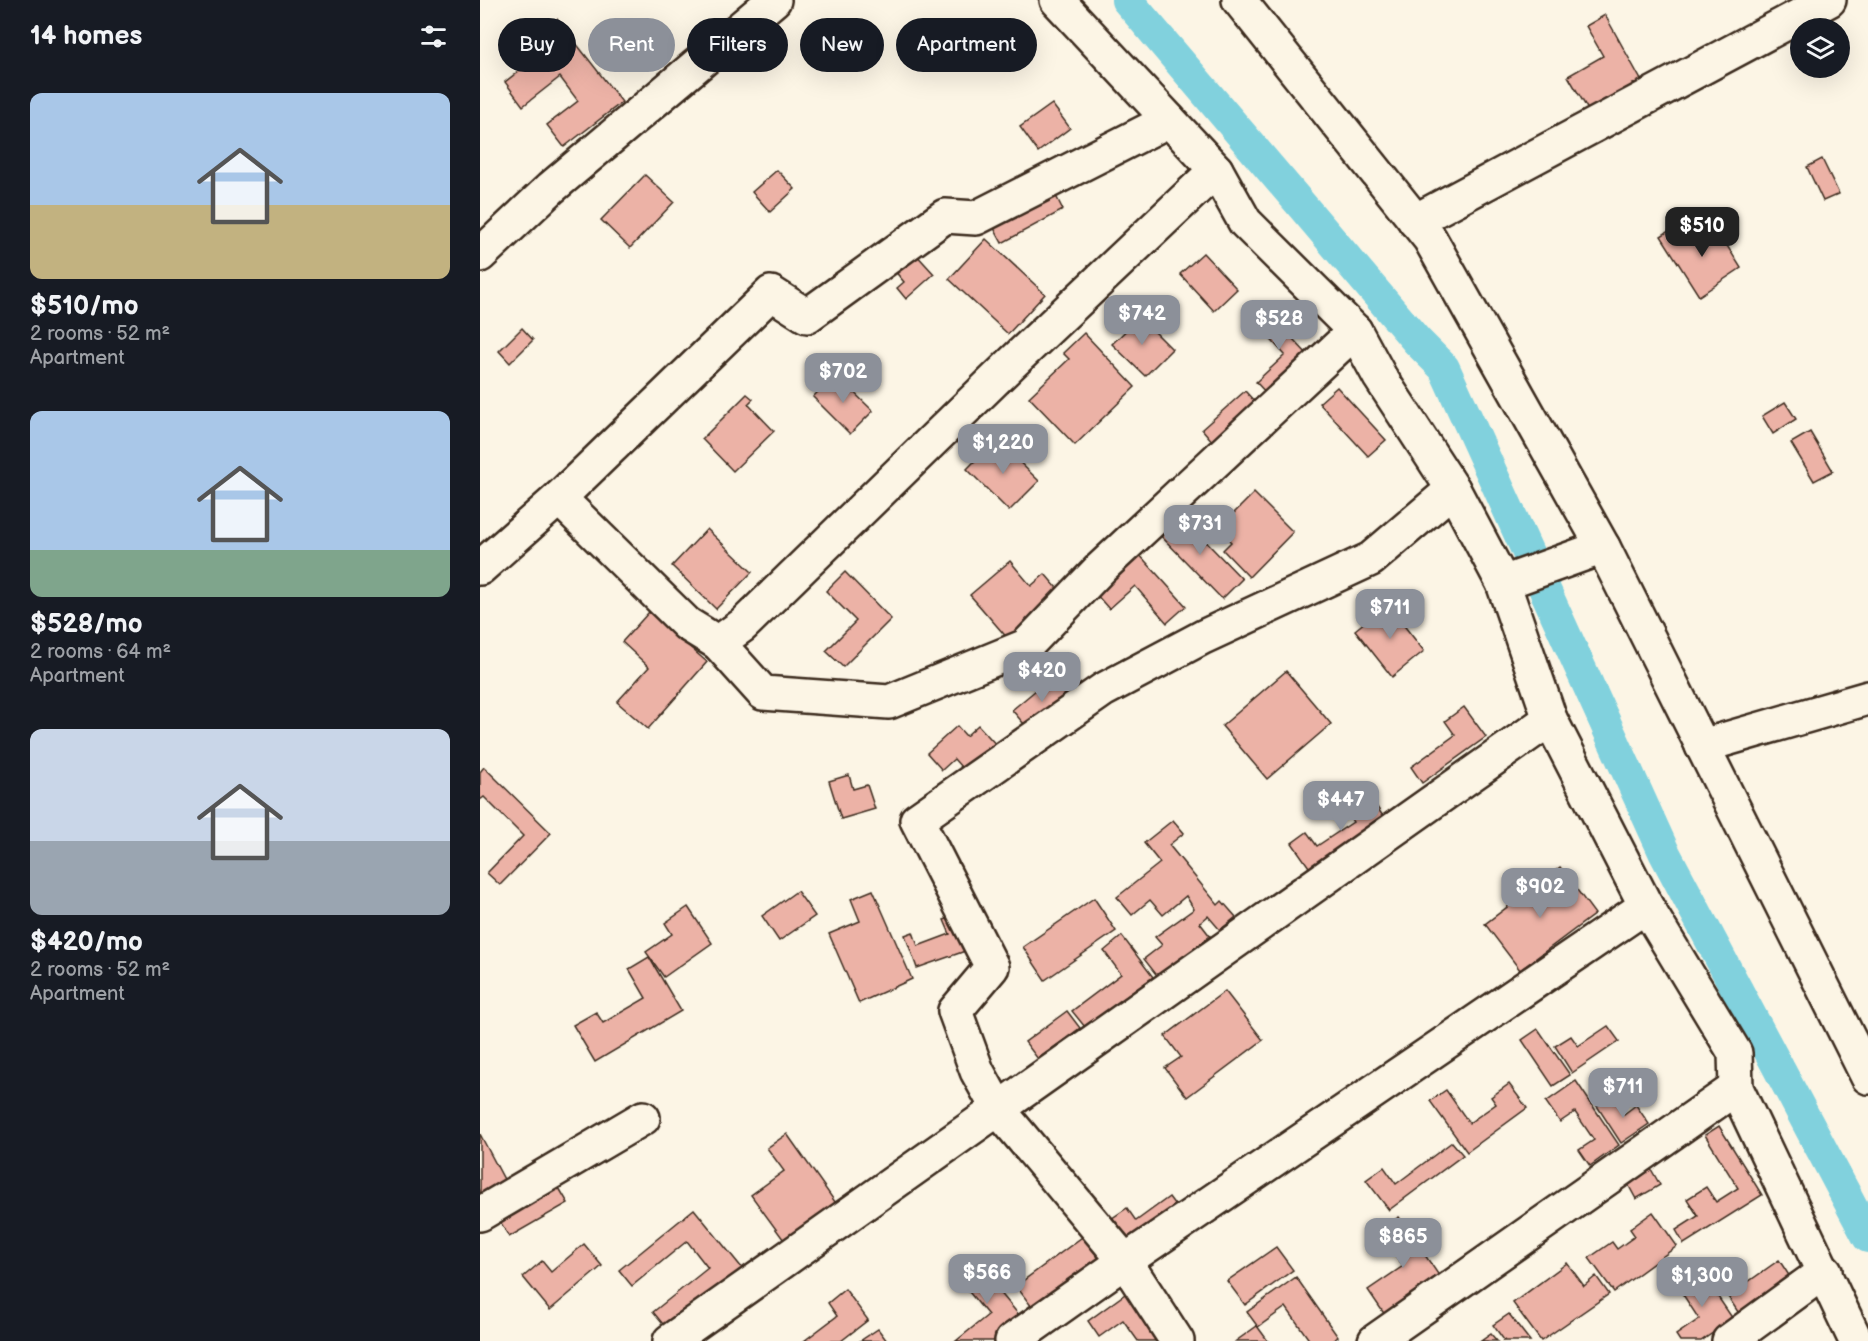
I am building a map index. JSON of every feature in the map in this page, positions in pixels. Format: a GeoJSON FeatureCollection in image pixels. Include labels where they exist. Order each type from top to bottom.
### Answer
{"type":"FeatureCollection","features":[{"type":"Feature","properties":{"kind":"street"},"geometry":{"type":"LineString","coordinates":[[480,255],[551,188],[774,0]]}},
{"type":"Feature","properties":{"kind":"street"},"geometry":{"type":"LineString","coordinates":[[1057,0],[1216,170],[1245,222],[1355,331],[1380,377],[1453,489],[1503,583],[1550,719],[1646,906],[1735,1053],[1736,1088],[1825,1271],[1856,1341]]}},
{"type":"Feature","properties":{"kind":"street"},"geometry":{"type":"LineString","coordinates":[[1239,0],[1430,239],[1603,547],[1868,1077]]}},
{"type":"Feature","properties":{"kind":"street"},"geometry":{"type":"LineString","coordinates":[[1415,221],[1829,0]]}},
{"type":"Feature","properties":{"kind":"street"},"geometry":{"type":"LineString","coordinates":[[480,568],[559,498],[771,293],[807,316],[945,216],[976,218],[1170,120]]}},
{"type":"Feature","properties":{"kind":"street"},"geometry":{"type":"LineString","coordinates":[[718,643],[743,625],[1011,364],[1216,170]]}},
{"type":"Feature","properties":{"kind":"street"},"geometry":{"type":"LineString","coordinates":[[559,498],[687,624],[718,643],[763,693],[889,702],[1026,646],[1101,568],[1355,331]]}},
{"type":"Feature","properties":{"kind":"street"},"geometry":{"type":"LineString","coordinates":[[1177,1341],[1125,1261],[998,1109],[977,1071],[955,1011],[992,967],[917,820],[1103,690],[1203,637],[1371,559],[1453,489]]}},
{"type":"Feature","properties":{"kind":"street"},"geometry":{"type":"LineString","coordinates":[[1503,583],[1603,547]]}},
{"type":"Feature","properties":{"kind":"street"},"geometry":{"type":"LineString","coordinates":[[1702,746],[1868,698]]}},
{"type":"Feature","properties":{"kind":"street"},"geometry":{"type":"LineString","coordinates":[[670,1341],[1550,719]]}},
{"type":"Feature","properties":{"kind":"street"},"geometry":{"type":"LineString","coordinates":[[1012,1341],[1125,1261],[1646,906]]}},
{"type":"Feature","properties":{"kind":"street"},"geometry":{"type":"LineString","coordinates":[[1375,1341],[1736,1088]]}},
{"type":"Feature","properties":{"kind":"street"},"geometry":{"type":"LineString","coordinates":[[480,1214],[643,1118]]}},
{"type":"Feature","properties":{"kind":"street"},"geometry":{"type":"LineString","coordinates":[[1729,1341],[1825,1271]]}},
{"type":"Feature","properties":{"kind":"building"},"geometry":{"type":"Polygon","coordinates":[[[1605,15],[1641,80],[1588,110],[1568,76],[1603,56],[1586,26],[1605,15]]]}},
{"type":"Feature","properties":{"kind":"building"},"geometry":{"type":"Polygon","coordinates":[[[576,43],[588,59],[588,72],[599,72],[622,102],[564,147],[547,125],[578,101],[560,77],[523,106],[505,82],[518,72],[576,72],[576,43]]]}},
{"type":"Feature","properties":{"kind":"building"},"geometry":{"type":"Polygon","coordinates":[[[1052,104],[1070,128],[1038,152],[1020,127],[1052,104]]]}},
{"type":"Feature","properties":{"kind":"building"},"geometry":{"type":"Polygon","coordinates":[[[1822,159],[1839,194],[1823,201],[1807,167],[1822,159]]]}},
{"type":"Feature","properties":{"kind":"building"},"geometry":{"type":"Polygon","coordinates":[[[777,170],[795,189],[770,212],[752,192],[777,170]]]}},
{"type":"Feature","properties":{"kind":"building"},"geometry":{"type":"Polygon","coordinates":[[[645,175],[674,202],[630,248],[601,220],[645,175]]]}},
{"type":"Feature","properties":{"kind":"building"},"geometry":{"type":"Polygon","coordinates":[[[1056,196],[1063,210],[1002,243],[994,228],[1056,196]]]}},
{"type":"Feature","properties":{"kind":"building"},"geometry":{"type":"Polygon","coordinates":[[[1681,223],[1693,243],[1716,228],[1741,268],[1699,296],[1661,236],[1681,223]]]}},
{"type":"Feature","properties":{"kind":"building"},"geometry":{"type":"Polygon","coordinates":[[[986,239],[1045,294],[1008,334],[949,279],[986,239]]]}},
{"type":"Feature","properties":{"kind":"building"},"geometry":{"type":"Polygon","coordinates":[[[914,252],[934,274],[906,299],[897,288],[904,282],[894,270],[914,252]]]}},
{"type":"Feature","properties":{"kind":"building"},"geometry":{"type":"Polygon","coordinates":[[[1203,253],[1237,289],[1214,311],[1180,274],[1203,253]]]}},
{"type":"Feature","properties":{"kind":"building"},"geometry":{"type":"Polygon","coordinates":[[[1264,308],[1308,355],[1267,394],[1256,382],[1285,355],[1252,319],[1264,308]]]}},
{"type":"Feature","properties":{"kind":"building"},"geometry":{"type":"Polygon","coordinates":[[[1140,317],[1172,349],[1145,376],[1112,344],[1140,317]]]}},
{"type":"Feature","properties":{"kind":"building"},"geometry":{"type":"Polygon","coordinates":[[[522,328],[533,340],[510,363],[499,351],[522,328]]]}},
{"type":"Feature","properties":{"kind":"building"},"geometry":{"type":"Polygon","coordinates":[[[1084,333],[1135,387],[1075,445],[1029,397],[1069,359],[1063,353],[1084,333]]]}},
{"type":"Feature","properties":{"kind":"building"},"geometry":{"type":"Polygon","coordinates":[[[835,374],[873,411],[850,434],[813,397],[835,374]]]}},
{"type":"Feature","properties":{"kind":"building"},"geometry":{"type":"Polygon","coordinates":[[[1337,387],[1386,440],[1368,456],[1319,403],[1337,387]]]}},
{"type":"Feature","properties":{"kind":"building"},"geometry":{"type":"Polygon","coordinates":[[[1245,391],[1256,403],[1213,442],[1202,429],[1245,391]]]}},
{"type":"Feature","properties":{"kind":"building"},"geometry":{"type":"Polygon","coordinates":[[[747,394],[753,399],[748,404],[774,431],[733,471],[702,439],[747,394]]]}},
{"type":"Feature","properties":{"kind":"building"},"geometry":{"type":"Polygon","coordinates":[[[1785,402],[1796,419],[1773,434],[1762,416],[1785,402]]]}},
{"type":"Feature","properties":{"kind":"building"},"geometry":{"type":"Polygon","coordinates":[[[1810,432],[1833,471],[1814,481],[1791,443],[1810,432]]]}},
{"type":"Feature","properties":{"kind":"building"},"geometry":{"type":"Polygon","coordinates":[[[996,439],[1039,481],[1009,511],[967,469],[996,439]]]}},
{"type":"Feature","properties":{"kind":"building"},"geometry":{"type":"Polygon","coordinates":[[[1254,493],[1293,532],[1249,577],[1223,550],[1231,542],[1218,529],[1254,493]]]}},
{"type":"Feature","properties":{"kind":"building"},"geometry":{"type":"Polygon","coordinates":[[[1179,514],[1242,579],[1222,599],[1159,534],[1179,514]]]}},
{"type":"Feature","properties":{"kind":"building"},"geometry":{"type":"Polygon","coordinates":[[[707,529],[752,572],[716,609],[672,566],[707,529]]]}},
{"type":"Feature","properties":{"kind":"building"},"geometry":{"type":"Polygon","coordinates":[[[1137,552],[1186,606],[1167,623],[1135,586],[1109,609],[1094,592],[1137,552]]]}},
{"type":"Feature","properties":{"kind":"building"},"geometry":{"type":"Polygon","coordinates":[[[1010,561],[1031,586],[1045,574],[1062,594],[1009,640],[970,595],[1010,561]]]}},
{"type":"Feature","properties":{"kind":"building"},"geometry":{"type":"Polygon","coordinates":[[[845,572],[891,619],[843,667],[826,651],[856,621],[826,591],[845,572]]]}},
{"type":"Feature","properties":{"kind":"building"},"geometry":{"type":"Polygon","coordinates":[[[1387,604],[1424,651],[1392,677],[1355,630],[1387,604]]]}},
{"type":"Feature","properties":{"kind":"building"},"geometry":{"type":"Polygon","coordinates":[[[649,612],[707,662],[648,729],[617,702],[649,667],[622,642],[649,612]]]}},
{"type":"Feature","properties":{"kind":"building"},"geometry":{"type":"Polygon","coordinates":[[[1286,671],[1331,724],[1267,779],[1222,726],[1286,671]]]}},
{"type":"Feature","properties":{"kind":"building"},"geometry":{"type":"Polygon","coordinates":[[[1054,675],[1073,696],[1030,731],[1012,710],[1054,675]]]}},
{"type":"Feature","properties":{"kind":"building"},"geometry":{"type":"Polygon","coordinates":[[[1464,707],[1486,737],[1422,783],[1411,767],[1455,735],[1445,721],[1464,707]]]}},
{"type":"Feature","properties":{"kind":"building"},"geometry":{"type":"Polygon","coordinates":[[[978,725],[999,748],[969,776],[954,759],[942,770],[927,753],[957,726],[966,736],[978,725]]]}},
{"type":"Feature","properties":{"kind":"building"},"geometry":{"type":"Polygon","coordinates":[[[484,767],[551,833],[500,885],[487,873],[523,836],[484,797],[480,800],[480,772],[484,767]]]}},
{"type":"Feature","properties":{"kind":"building"},"geometry":{"type":"Polygon","coordinates":[[[849,775],[853,789],[867,785],[875,809],[841,819],[829,781],[849,775]]]}},
{"type":"Feature","properties":{"kind":"building"},"geometry":{"type":"Polygon","coordinates":[[[1366,791],[1385,819],[1311,870],[1292,843],[1307,832],[1317,846],[1353,822],[1343,807],[1366,791]]]}},
{"type":"Feature","properties":{"kind":"building"},"geometry":{"type":"Polygon","coordinates":[[[1173,820],[1184,833],[1169,845],[1218,905],[1222,901],[1236,917],[1220,930],[1208,916],[1200,923],[1210,936],[1159,978],[1144,959],[1162,945],[1155,937],[1194,909],[1186,896],[1163,915],[1150,900],[1132,915],[1117,897],[1160,863],[1144,843],[1173,820]]]}},
{"type":"Feature","properties":{"kind":"building"},"geometry":{"type":"Polygon","coordinates":[[[1560,867],[1595,914],[1520,970],[1485,924],[1560,867]]]}},
{"type":"Feature","properties":{"kind":"building"},"geometry":{"type":"Polygon","coordinates":[[[873,890],[912,979],[859,1003],[829,934],[860,921],[851,899],[873,890]]]}},
{"type":"Feature","properties":{"kind":"building"},"geometry":{"type":"Polygon","coordinates":[[[797,891],[815,916],[779,941],[762,916],[797,891]]]}},
{"type":"Feature","properties":{"kind":"building"},"geometry":{"type":"Polygon","coordinates":[[[1094,898],[1116,931],[1045,980],[1023,947],[1094,898]]]}},
{"type":"Feature","properties":{"kind":"building"},"geometry":{"type":"Polygon","coordinates":[[[688,907],[712,943],[664,977],[646,952],[672,934],[665,923],[688,907]]]}},
{"type":"Feature","properties":{"kind":"building"},"geometry":{"type":"Polygon","coordinates":[[[959,915],[971,949],[917,968],[905,935],[913,932],[918,946],[950,934],[944,920],[959,915]]]}},
{"type":"Feature","properties":{"kind":"building"},"geometry":{"type":"Polygon","coordinates":[[[1122,936],[1153,977],[1085,1027],[1072,1011],[1121,974],[1104,951],[1122,936]]]}},
{"type":"Feature","properties":{"kind":"building"},"geometry":{"type":"Polygon","coordinates":[[[649,957],[681,1011],[595,1062],[573,1025],[596,1012],[603,1023],[646,998],[629,969],[649,957]]]}},
{"type":"Feature","properties":{"kind":"building"},"geometry":{"type":"Polygon","coordinates":[[[1225,991],[1263,1040],[1187,1097],[1165,1068],[1181,1057],[1165,1036],[1225,991]]]}},
{"type":"Feature","properties":{"kind":"building"},"geometry":{"type":"Polygon","coordinates":[[[1067,1011],[1080,1028],[1038,1059],[1025,1042],[1067,1011]]]}},
{"type":"Feature","properties":{"kind":"building"},"geometry":{"type":"Polygon","coordinates":[[[1608,1026],[1619,1041],[1572,1073],[1555,1046],[1571,1036],[1578,1046],[1608,1026]]]}},
{"type":"Feature","properties":{"kind":"building"},"geometry":{"type":"Polygon","coordinates":[[[1538,1029],[1570,1075],[1553,1086],[1522,1040],[1538,1029]]]}},
{"type":"Feature","properties":{"kind":"building"},"geometry":{"type":"Polygon","coordinates":[[[1576,1081],[1619,1145],[1590,1166],[1579,1150],[1594,1140],[1575,1112],[1560,1122],[1546,1102],[1576,1081]]]}},
{"type":"Feature","properties":{"kind":"building"},"geometry":{"type":"Polygon","coordinates":[[[1509,1084],[1527,1108],[1467,1152],[1430,1101],[1446,1090],[1469,1123],[1496,1104],[1491,1097],[1509,1084]]]}},
{"type":"Feature","properties":{"kind":"building"},"geometry":{"type":"Polygon","coordinates":[[[1612,1096],[1624,1114],[1636,1105],[1649,1124],[1621,1143],[1597,1106],[1612,1096]]]}},
{"type":"Feature","properties":{"kind":"building"},"geometry":{"type":"Polygon","coordinates":[[[1719,1126],[1762,1195],[1684,1244],[1676,1230],[1698,1216],[1687,1199],[1706,1187],[1716,1202],[1738,1188],[1705,1135],[1719,1126]]]}},
{"type":"Feature","properties":{"kind":"building"},"geometry":{"type":"Polygon","coordinates":[[[480,1134],[508,1187],[480,1202],[480,1134]]]}},
{"type":"Feature","properties":{"kind":"building"},"geometry":{"type":"Polygon","coordinates":[[[787,1134],[838,1206],[786,1243],[751,1195],[784,1171],[767,1148],[787,1134]]]}},
{"type":"Feature","properties":{"kind":"building"},"geometry":{"type":"Polygon","coordinates":[[[1452,1142],[1463,1155],[1389,1210],[1366,1180],[1384,1167],[1396,1184],[1452,1142]]]}},
{"type":"Feature","properties":{"kind":"building"},"geometry":{"type":"Polygon","coordinates":[[[1647,1162],[1660,1185],[1636,1199],[1623,1175],[1647,1162]]]}},
{"type":"Feature","properties":{"kind":"building"},"geometry":{"type":"Polygon","coordinates":[[[555,1181],[568,1203],[509,1237],[496,1214],[555,1181]]]}},
{"type":"Feature","properties":{"kind":"building"},"geometry":{"type":"Polygon","coordinates":[[[1169,1197],[1181,1213],[1130,1250],[1108,1221],[1127,1208],[1136,1221],[1169,1197]]]}},
{"type":"Feature","properties":{"kind":"building"},"geometry":{"type":"Polygon","coordinates":[[[694,1209],[742,1268],[667,1329],[653,1312],[708,1268],[687,1241],[632,1286],[619,1270],[694,1209]]]}},
{"type":"Feature","properties":{"kind":"building"},"geometry":{"type":"Polygon","coordinates":[[[1653,1212],[1677,1246],[1614,1292],[1589,1258],[1612,1242],[1617,1249],[1635,1236],[1630,1229],[1653,1212]]]}},
{"type":"Feature","properties":{"kind":"building"},"geometry":{"type":"Polygon","coordinates":[[[1399,1217],[1440,1277],[1385,1315],[1368,1290],[1403,1266],[1378,1230],[1399,1217]]]}},
{"type":"Feature","properties":{"kind":"building"},"geometry":{"type":"Polygon","coordinates":[[[1089,1232],[1111,1261],[1038,1315],[1016,1286],[1089,1232]]]}},
{"type":"Feature","properties":{"kind":"building"},"geometry":{"type":"Polygon","coordinates":[[[584,1244],[602,1266],[550,1310],[523,1277],[542,1261],[551,1272],[584,1244]]]}},
{"type":"Feature","properties":{"kind":"building"},"geometry":{"type":"Polygon","coordinates":[[[1276,1247],[1293,1270],[1245,1305],[1227,1281],[1276,1247]]]}},
{"type":"Feature","properties":{"kind":"building"},"geometry":{"type":"Polygon","coordinates":[[[969,1255],[1024,1321],[999,1341],[956,1341],[988,1315],[951,1270],[969,1255]]]}},
{"type":"Feature","properties":{"kind":"building"},"geometry":{"type":"Polygon","coordinates":[[[1779,1260],[1792,1280],[1740,1315],[1717,1280],[1734,1269],[1745,1284],[1779,1260]]]}},
{"type":"Feature","properties":{"kind":"building"},"geometry":{"type":"Polygon","coordinates":[[[1567,1263],[1584,1286],[1596,1276],[1609,1294],[1541,1341],[1513,1303],[1567,1263]]]}},
{"type":"Feature","properties":{"kind":"building"},"geometry":{"type":"Polygon","coordinates":[[[1699,1269],[1733,1319],[1701,1341],[1680,1341],[1676,1335],[1699,1319],[1676,1284],[1699,1269]]]}},
{"type":"Feature","properties":{"kind":"building"},"geometry":{"type":"Polygon","coordinates":[[[1296,1277],[1338,1337],[1332,1341],[1310,1341],[1286,1307],[1258,1327],[1247,1312],[1296,1277]]]}},
{"type":"Feature","properties":{"kind":"building"},"geometry":{"type":"Polygon","coordinates":[[[845,1289],[868,1320],[841,1341],[804,1341],[837,1316],[828,1303],[845,1289]]]}},
{"type":"Feature","properties":{"kind":"building"},"geometry":{"type":"Polygon","coordinates":[[[1132,1289],[1169,1341],[1138,1341],[1123,1320],[1099,1337],[1088,1321],[1132,1289]]]}},
{"type":"Feature","properties":{"kind":"building"},"geometry":{"type":"Polygon","coordinates":[[[1509,1314],[1530,1341],[1502,1341],[1504,1340],[1493,1325],[1509,1314]]]}},
{"type":"Feature","properties":{"kind":"building"},"geometry":{"type":"Polygon","coordinates":[[[1257,1326],[1268,1341],[1236,1341],[1257,1326]]]}},
{"type":"Feature","properties":{"kind":"building"},"geometry":{"type":"Polygon","coordinates":[[[878,1329],[887,1341],[860,1341],[878,1329]]]}},
{"type":"Feature","properties":{"kind":"building"},"geometry":{"type":"Polygon","coordinates":[[[1491,1334],[1497,1341],[1481,1341],[1491,1334]]]}},
{"type":"Feature","properties":{"kind":"waterway"},"geometry":{"type":"LineString","coordinates":[[1127,0],[1417,341],[1444,368],[1664,852],[1868,1237]]}}]}
